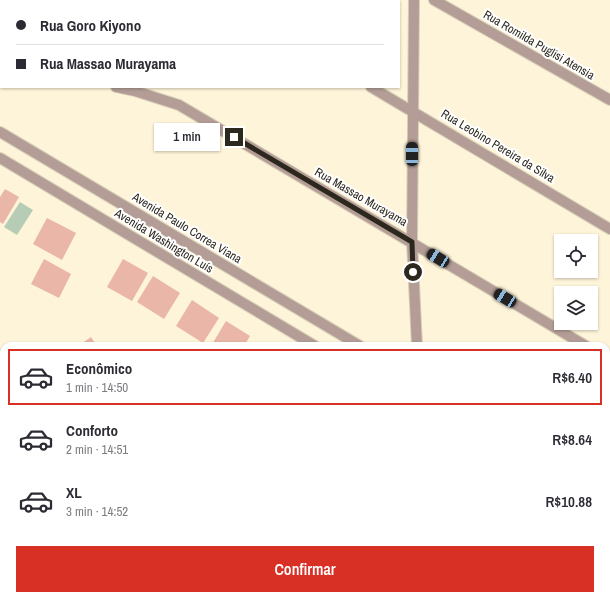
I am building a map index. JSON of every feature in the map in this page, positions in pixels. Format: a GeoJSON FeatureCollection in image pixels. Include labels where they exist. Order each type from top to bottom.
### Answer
{"type":"FeatureCollection","features":[{"type":"Feature","properties":{"kind":"street"},"geometry":{"type":"LineString","coordinates":[[414,0],[412,242],[417,342]]}},
{"type":"Feature","properties":{"kind":"street","name":"Rua Romilda Puglisi Atensia"},"geometry":{"type":"LineString","coordinates":[[434,0],[610,100]]}},
{"type":"Feature","properties":{"kind":"street","name":"Rua Massao Murayama"},"geometry":{"type":"LineString","coordinates":[[126,88],[136,89],[179,105],[579,342]]}},
{"type":"Feature","properties":{"kind":"street","name":"Rua Leobino Pereira da Silva"},"geometry":{"type":"LineString","coordinates":[[373,88],[413,110],[610,229]]}},
{"type":"Feature","properties":{"kind":"street","name":"Avenida Paulo Correa Viana"},"geometry":{"type":"LineString","coordinates":[[0,132],[353,342]]}},
{"type":"Feature","properties":{"kind":"street","name":"Avenida Washington Luís"},"geometry":{"type":"LineString","coordinates":[[0,158],[308,342]]}},
{"type":"Feature","properties":{"kind":"green space"},"geometry":{"type":"Polygon","coordinates":[[[20,202],[33,210],[17,235],[4,227],[20,202]]]}},
{"type":"Feature","properties":{"kind":"building"},"geometry":{"type":"Polygon","coordinates":[[[5,189],[19,197],[3,224],[0,222],[0,197],[5,189]]]}},
{"type":"Feature","properties":{"kind":"building"},"geometry":{"type":"Polygon","coordinates":[[[47,218],[76,233],[62,260],[33,244],[47,218]]]}},
{"type":"Feature","properties":{"kind":"building"},"geometry":{"type":"Polygon","coordinates":[[[44,259],[71,274],[59,298],[31,284],[44,259]]]}},
{"type":"Feature","properties":{"kind":"building"},"geometry":{"type":"Polygon","coordinates":[[[123,259],[148,273],[132,301],[107,287],[123,259]]]}},
{"type":"Feature","properties":{"kind":"building"},"geometry":{"type":"Polygon","coordinates":[[[153,276],[180,293],[164,319],[137,302],[153,276]]]}},
{"type":"Feature","properties":{"kind":"building"},"geometry":{"type":"Polygon","coordinates":[[[192,300],[219,318],[204,342],[176,326],[192,300]]]}},
{"type":"Feature","properties":{"kind":"building"},"geometry":{"type":"Polygon","coordinates":[[[226,321],[250,336],[246,342],[213,342],[226,321]]]}},
{"type":"Feature","properties":{"kind":"building"},"geometry":{"type":"Polygon","coordinates":[[[91,337],[94,342],[84,342],[91,337]]]}},
{"type":"Feature","properties":{"kind":"route"},"geometry":{"type":"LineString","coordinates":[[234,137],[412,242],[413,272]]}}]}
